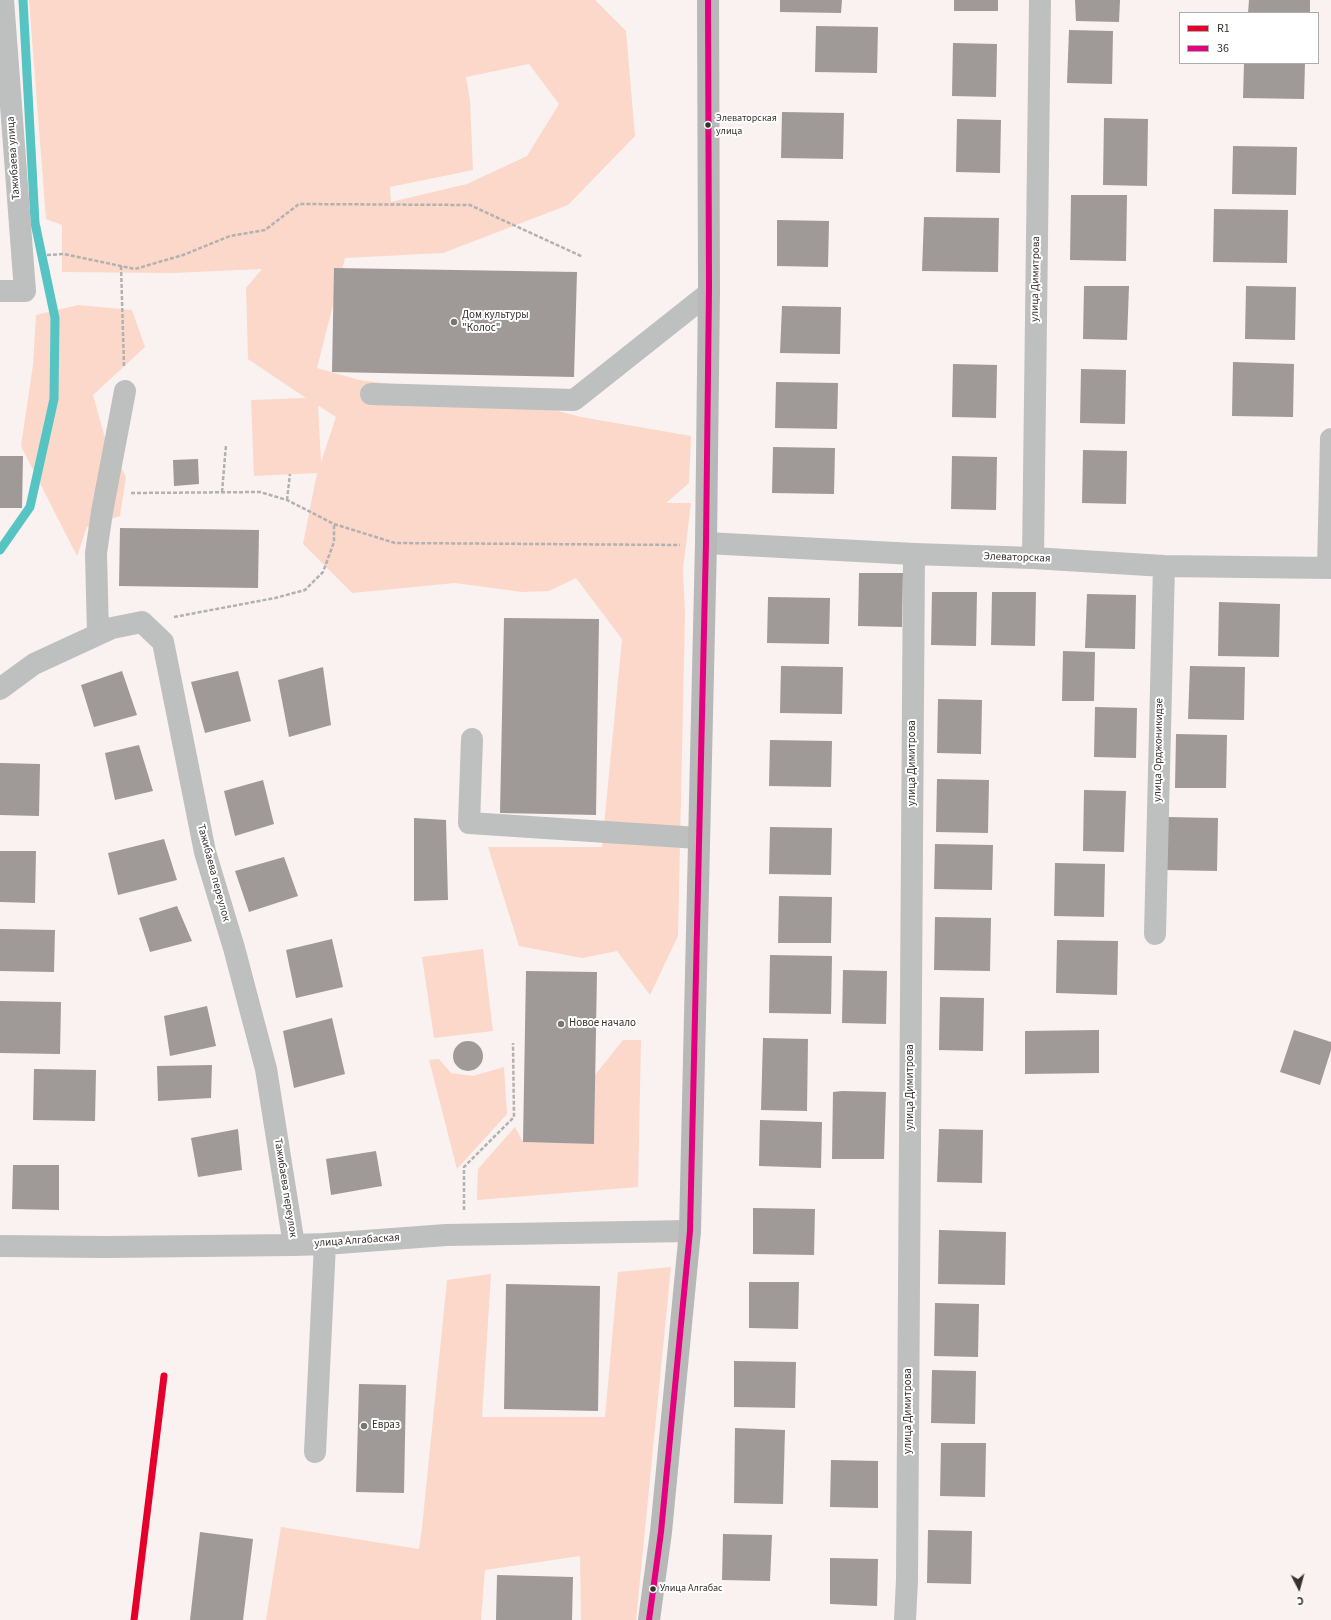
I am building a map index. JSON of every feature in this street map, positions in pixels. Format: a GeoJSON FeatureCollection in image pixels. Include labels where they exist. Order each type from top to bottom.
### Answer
{"type":"FeatureCollection","features":[{"type":"Feature","properties":{"kind":"main road"},"geometry":{"type":"LineString","coordinates":[[649,1620],[661,1532],[690,1231],[706,543],[709,292],[708,0]]}},
{"type":"Feature","properties":{"kind":"street","name":"Тажибаева улица"},"geometry":{"type":"LineString","coordinates":[[0,291],[25,291],[2,0]]}},
{"type":"Feature","properties":{"kind":"street","name":"улица Димитрова"},"geometry":{"type":"LineString","coordinates":[[1033,558],[1040,0]]}},
{"type":"Feature","properties":{"kind":"street"},"geometry":{"type":"LineString","coordinates":[[371,394],[574,400],[709,292]]}},
{"type":"Feature","properties":{"kind":"street"},"geometry":{"type":"LineString","coordinates":[[98,634],[96,553],[105,494],[125,391]]}},
{"type":"Feature","properties":{"kind":"street"},"geometry":{"type":"LineString","coordinates":[[1330,568],[1331,439]]}},
{"type":"Feature","properties":{"kind":"street","name":"Элеваторская"},"geometry":{"type":"LineString","coordinates":[[706,543],[914,554],[1033,558],[1164,566],[1330,568]]}},
{"type":"Feature","properties":{"kind":"street","name":"улица Димитрова"},"geometry":{"type":"LineString","coordinates":[[905,1620],[908,1572],[914,554]]}},
{"type":"Feature","properties":{"kind":"street","name":"улица Орджоникидзе"},"geometry":{"type":"LineString","coordinates":[[1155,934],[1164,566]]}},
{"type":"Feature","properties":{"kind":"street"},"geometry":{"type":"LineString","coordinates":[[0,689],[34,664],[112,628],[142,622]]}},
{"type":"Feature","properties":{"kind":"street","name":"Тажибаева переулок"},"geometry":{"type":"LineString","coordinates":[[142,622],[163,642],[205,852],[234,948],[266,1069],[294,1245]]}},
{"type":"Feature","properties":{"kind":"street"},"geometry":{"type":"LineString","coordinates":[[472,739],[469,823],[698,838]]}},
{"type":"Feature","properties":{"kind":"street","name":"улица Алгабаская"},"geometry":{"type":"LineString","coordinates":[[0,1246],[114,1247],[294,1245],[464,1234],[690,1231]]}},
{"type":"Feature","properties":{"kind":"street"},"geometry":{"type":"LineString","coordinates":[[315,1452],[325,1244]]}},
{"type":"Feature","properties":{"kind":"path"},"geometry":{"type":"LineString","coordinates":[[61,254],[135,269],[183,255],[230,236],[265,230],[299,204],[470,205],[583,257]]}},
{"type":"Feature","properties":{"kind":"path"},"geometry":{"type":"LineString","coordinates":[[121,266],[125,391]]}},
{"type":"Feature","properties":{"kind":"path"},"geometry":{"type":"LineString","coordinates":[[222,492],[226,445]]}},
{"type":"Feature","properties":{"kind":"path"},"geometry":{"type":"LineString","coordinates":[[287,500],[290,474]]}},
{"type":"Feature","properties":{"kind":"path"},"geometry":{"type":"LineString","coordinates":[[105,494],[260,492],[287,500],[334,524],[395,543],[672,546],[706,543]]}},
{"type":"Feature","properties":{"kind":"path"},"geometry":{"type":"LineString","coordinates":[[142,622],[275,598],[305,590],[323,572],[334,542],[334,524]]}},
{"type":"Feature","properties":{"kind":"path"},"geometry":{"type":"LineString","coordinates":[[464,1234],[464,1167],[514,1117],[513,1043]]}},
{"type":"Feature","properties":{"kind":"shaded area"},"geometry":{"type":"Polygon","coordinates":[[[29,0],[595,0],[626,31],[635,136],[568,205],[443,253],[345,258],[317,368],[359,380],[513,399],[581,417],[691,436],[689,483],[666,503],[691,503],[683,569],[685,614],[678,936],[650,995],[617,951],[582,958],[519,946],[488,847],[602,847],[622,639],[576,578],[549,591],[522,592],[455,583],[352,593],[303,544],[317,473],[254,476],[251,400],[306,398],[248,359],[246,288],[262,269],[173,273],[62,272],[62,225],[46,219],[29,0]],[[529,64],[466,77],[470,100],[473,170],[390,187],[391,202],[467,184],[527,156],[559,104],[529,64]],[[318,406],[321,462],[336,417],[318,406]]]}},
{"type":"Feature","properties":{"kind":"shaded area"},"geometry":{"type":"Polygon","coordinates":[[[78,305],[132,310],[145,347],[93,395],[105,438],[126,477],[120,516],[87,527],[77,556],[21,446],[33,365],[36,315],[78,305]]]}},
{"type":"Feature","properties":{"kind":"shaded area"},"geometry":{"type":"Polygon","coordinates":[[[483,949],[493,1031],[434,1038],[422,957],[483,949]]]}},
{"type":"Feature","properties":{"kind":"shaded area"},"geometry":{"type":"Polygon","coordinates":[[[623,1040],[641,1040],[638,1187],[477,1200],[478,1169],[515,1127],[523,1142],[594,1144],[595,1075],[623,1040]]]}},
{"type":"Feature","properties":{"kind":"shaded area"},"geometry":{"type":"Polygon","coordinates":[[[439,1059],[451,1073],[473,1076],[504,1067],[507,1114],[457,1169],[429,1060],[439,1059]]]}},
{"type":"Feature","properties":{"kind":"shaded area"},"geometry":{"type":"Polygon","coordinates":[[[671,1267],[636,1620],[581,1620],[580,1556],[485,1570],[481,1620],[266,1620],[281,1527],[419,1549],[447,1280],[491,1274],[482,1417],[605,1417],[618,1272],[671,1267]]]}},
{"type":"Feature","properties":{"kind":"building"},"geometry":{"type":"Polygon","coordinates":[[[780,0],[842,0],[841,13],[780,12],[780,0]]]}},
{"type":"Feature","properties":{"kind":"building"},"geometry":{"type":"Polygon","coordinates":[[[954,0],[998,0],[998,11],[954,11],[954,0]]]}},
{"type":"Feature","properties":{"kind":"building"},"geometry":{"type":"Polygon","coordinates":[[[1075,0],[1120,0],[1119,22],[1076,21],[1075,0]]]}},
{"type":"Feature","properties":{"kind":"building"},"geometry":{"type":"Polygon","coordinates":[[[1249,0],[1310,0],[1310,12],[1248,12],[1249,0]]]}},
{"type":"Feature","properties":{"kind":"building"},"geometry":{"type":"Polygon","coordinates":[[[816,26],[878,27],[877,73],[815,72],[816,26]]]}},
{"type":"Feature","properties":{"kind":"building"},"geometry":{"type":"Polygon","coordinates":[[[1069,30],[1113,31],[1112,84],[1067,83],[1069,30]]]}},
{"type":"Feature","properties":{"kind":"building"},"geometry":{"type":"Polygon","coordinates":[[[953,43],[997,44],[996,97],[952,96],[953,43]]]}},
{"type":"Feature","properties":{"kind":"building"},"geometry":{"type":"Polygon","coordinates":[[[1244,64],[1305,64],[1304,99],[1243,98],[1244,64]]]}},
{"type":"Feature","properties":{"kind":"building"},"geometry":{"type":"Polygon","coordinates":[[[782,112],[844,113],[843,159],[781,158],[782,112]]]}},
{"type":"Feature","properties":{"kind":"building"},"geometry":{"type":"Polygon","coordinates":[[[1104,118],[1148,119],[1147,186],[1103,185],[1104,118]]]}},
{"type":"Feature","properties":{"kind":"building"},"geometry":{"type":"Polygon","coordinates":[[[957,119],[1001,120],[1000,173],[956,172],[957,119]]]}},
{"type":"Feature","properties":{"kind":"building"},"geometry":{"type":"Polygon","coordinates":[[[1233,146],[1297,147],[1296,195],[1232,194],[1233,146]]]}},
{"type":"Feature","properties":{"kind":"building"},"geometry":{"type":"Polygon","coordinates":[[[1071,195],[1127,195],[1126,261],[1070,260],[1071,195]]]}},
{"type":"Feature","properties":{"kind":"building"},"geometry":{"type":"Polygon","coordinates":[[[1214,209],[1288,210],[1287,263],[1213,262],[1214,209]]]}},
{"type":"Feature","properties":{"kind":"building"},"geometry":{"type":"Polygon","coordinates":[[[924,217],[999,218],[998,272],[922,271],[924,217]]]}},
{"type":"Feature","properties":{"kind":"building"},"geometry":{"type":"Polygon","coordinates":[[[777,220],[829,221],[828,267],[777,266],[777,220]]]}},
{"type":"Feature","properties":{"kind":"building","name":"Дом культуры \"Колос\""},"geometry":{"type":"Polygon","coordinates":[[[334,268],[577,272],[574,377],[332,372],[334,268]]]}},
{"type":"Feature","properties":{"kind":"building"},"geometry":{"type":"Polygon","coordinates":[[[1084,286],[1129,286],[1127,340],[1083,339],[1084,286]]]}},
{"type":"Feature","properties":{"kind":"building"},"geometry":{"type":"Polygon","coordinates":[[[1246,286],[1296,287],[1295,340],[1245,339],[1246,286]]]}},
{"type":"Feature","properties":{"kind":"building"},"geometry":{"type":"Polygon","coordinates":[[[782,306],[841,307],[840,354],[780,353],[782,306]]]}},
{"type":"Feature","properties":{"kind":"building"},"geometry":{"type":"Polygon","coordinates":[[[1233,362],[1294,364],[1293,417],[1232,416],[1233,362]]]}},
{"type":"Feature","properties":{"kind":"building"},"geometry":{"type":"Polygon","coordinates":[[[953,364],[997,365],[996,418],[952,417],[953,364]]]}},
{"type":"Feature","properties":{"kind":"building"},"geometry":{"type":"Polygon","coordinates":[[[1081,369],[1126,370],[1125,424],[1080,423],[1081,369]]]}},
{"type":"Feature","properties":{"kind":"building"},"geometry":{"type":"Polygon","coordinates":[[[776,382],[838,383],[837,429],[775,428],[776,382]]]}},
{"type":"Feature","properties":{"kind":"building"},"geometry":{"type":"Polygon","coordinates":[[[773,447],[835,448],[834,494],[772,493],[773,447]]]}},
{"type":"Feature","properties":{"kind":"building"},"geometry":{"type":"Polygon","coordinates":[[[1083,450],[1127,451],[1126,504],[1082,503],[1083,450]]]}},
{"type":"Feature","properties":{"kind":"building"},"geometry":{"type":"Polygon","coordinates":[[[0,456],[23,456],[22,508],[0,508],[0,456]]]}},
{"type":"Feature","properties":{"kind":"building"},"geometry":{"type":"Polygon","coordinates":[[[952,456],[997,457],[996,510],[951,509],[952,456]]]}},
{"type":"Feature","properties":{"kind":"building"},"geometry":{"type":"Polygon","coordinates":[[[198,459],[199,484],[174,486],[173,460],[198,459]]]}},
{"type":"Feature","properties":{"kind":"building"},"geometry":{"type":"Polygon","coordinates":[[[120,528],[259,530],[258,588],[119,586],[120,528]]]}},
{"type":"Feature","properties":{"kind":"building"},"geometry":{"type":"Polygon","coordinates":[[[859,573],[903,573],[902,627],[858,626],[859,573]]]}},
{"type":"Feature","properties":{"kind":"building"},"geometry":{"type":"Polygon","coordinates":[[[932,592],[977,592],[976,646],[931,645],[932,592]]]}},
{"type":"Feature","properties":{"kind":"building"},"geometry":{"type":"Polygon","coordinates":[[[992,592],[1036,592],[1035,646],[991,645],[992,592]]]}},
{"type":"Feature","properties":{"kind":"building"},"geometry":{"type":"Polygon","coordinates":[[[1087,594],[1136,595],[1135,649],[1085,648],[1087,594]]]}},
{"type":"Feature","properties":{"kind":"building"},"geometry":{"type":"Polygon","coordinates":[[[768,597],[830,598],[829,644],[767,643],[768,597]]]}},
{"type":"Feature","properties":{"kind":"building"},"geometry":{"type":"Polygon","coordinates":[[[1219,602],[1280,604],[1279,657],[1218,656],[1219,602]]]}},
{"type":"Feature","properties":{"kind":"building"},"geometry":{"type":"Polygon","coordinates":[[[504,618],[599,619],[596,815],[500,813],[504,618]]]}},
{"type":"Feature","properties":{"kind":"building"},"geometry":{"type":"Polygon","coordinates":[[[1063,651],[1095,652],[1094,701],[1062,701],[1063,651]]]}},
{"type":"Feature","properties":{"kind":"building"},"geometry":{"type":"Polygon","coordinates":[[[781,666],[843,667],[842,714],[780,713],[781,666]]]}},
{"type":"Feature","properties":{"kind":"building"},"geometry":{"type":"Polygon","coordinates":[[[1190,666],[1245,667],[1244,720],[1188,719],[1190,666]]]}},
{"type":"Feature","properties":{"kind":"building"},"geometry":{"type":"Polygon","coordinates":[[[323,667],[331,725],[289,737],[278,680],[323,667]]]}},
{"type":"Feature","properties":{"kind":"building"},"geometry":{"type":"Polygon","coordinates":[[[122,671],[137,715],[94,727],[81,685],[122,671]]]}},
{"type":"Feature","properties":{"kind":"building"},"geometry":{"type":"Polygon","coordinates":[[[238,671],[251,721],[205,733],[191,682],[238,671]]]}},
{"type":"Feature","properties":{"kind":"building"},"geometry":{"type":"Polygon","coordinates":[[[938,699],[982,700],[981,754],[937,753],[938,699]]]}},
{"type":"Feature","properties":{"kind":"building"},"geometry":{"type":"Polygon","coordinates":[[[1095,707],[1137,708],[1136,758],[1094,757],[1095,707]]]}},
{"type":"Feature","properties":{"kind":"building"},"geometry":{"type":"Polygon","coordinates":[[[1176,734],[1227,735],[1226,788],[1175,788],[1176,734]]]}},
{"type":"Feature","properties":{"kind":"building"},"geometry":{"type":"Polygon","coordinates":[[[770,740],[832,741],[831,787],[769,786],[770,740]]]}},
{"type":"Feature","properties":{"kind":"building"},"geometry":{"type":"Polygon","coordinates":[[[139,745],[153,791],[115,800],[105,753],[139,745]]]}},
{"type":"Feature","properties":{"kind":"building"},"geometry":{"type":"Polygon","coordinates":[[[0,763],[40,764],[39,816],[0,815],[0,763]]]}},
{"type":"Feature","properties":{"kind":"building"},"geometry":{"type":"Polygon","coordinates":[[[937,779],[989,780],[988,833],[936,832],[937,779]]]}},
{"type":"Feature","properties":{"kind":"building"},"geometry":{"type":"Polygon","coordinates":[[[263,780],[274,824],[235,836],[224,791],[263,780]]]}},
{"type":"Feature","properties":{"kind":"building"},"geometry":{"type":"Polygon","coordinates":[[[1084,790],[1126,791],[1124,852],[1083,851],[1084,790]]]}},
{"type":"Feature","properties":{"kind":"building"},"geometry":{"type":"Polygon","coordinates":[[[1167,817],[1218,818],[1217,871],[1166,870],[1167,817]]]}},
{"type":"Feature","properties":{"kind":"building"},"geometry":{"type":"Polygon","coordinates":[[[414,818],[446,820],[448,900],[414,901],[414,818]]]}},
{"type":"Feature","properties":{"kind":"building"},"geometry":{"type":"Polygon","coordinates":[[[770,827],[832,828],[831,875],[769,874],[770,827]]]}},
{"type":"Feature","properties":{"kind":"building"},"geometry":{"type":"Polygon","coordinates":[[[164,839],[177,880],[118,895],[108,853],[164,839]]]}},
{"type":"Feature","properties":{"kind":"building"},"geometry":{"type":"Polygon","coordinates":[[[935,844],[993,845],[992,890],[934,889],[935,844]]]}},
{"type":"Feature","properties":{"kind":"building"},"geometry":{"type":"Polygon","coordinates":[[[0,851],[36,851],[35,903],[0,902],[0,851]]]}},
{"type":"Feature","properties":{"kind":"building"},"geometry":{"type":"Polygon","coordinates":[[[284,857],[298,896],[249,912],[235,871],[284,857]]]}},
{"type":"Feature","properties":{"kind":"building"},"geometry":{"type":"Polygon","coordinates":[[[1055,863],[1105,864],[1104,917],[1054,916],[1055,863]]]}},
{"type":"Feature","properties":{"kind":"building"},"geometry":{"type":"Polygon","coordinates":[[[779,896],[832,897],[831,943],[778,943],[779,896]]]}},
{"type":"Feature","properties":{"kind":"building"},"geometry":{"type":"Polygon","coordinates":[[[177,906],[192,941],[150,952],[139,918],[177,906]]]}},
{"type":"Feature","properties":{"kind":"building"},"geometry":{"type":"Polygon","coordinates":[[[935,917],[991,918],[990,971],[934,970],[935,917]]]}},
{"type":"Feature","properties":{"kind":"building"},"geometry":{"type":"Polygon","coordinates":[[[0,929],[55,930],[54,972],[0,971],[0,929]]]}},
{"type":"Feature","properties":{"kind":"building"},"geometry":{"type":"Polygon","coordinates":[[[332,939],[343,987],[296,998],[286,950],[332,939]]]}},
{"type":"Feature","properties":{"kind":"building"},"geometry":{"type":"Polygon","coordinates":[[[1057,940],[1118,941],[1117,995],[1056,993],[1057,940]]]}},
{"type":"Feature","properties":{"kind":"building"},"geometry":{"type":"Polygon","coordinates":[[[770,955],[832,956],[831,1014],[769,1013],[770,955]]]}},
{"type":"Feature","properties":{"kind":"building"},"geometry":{"type":"Polygon","coordinates":[[[843,970],[887,971],[886,1024],[842,1023],[843,970]]]}},
{"type":"Feature","properties":{"kind":"building","name":"Новое начало"},"geometry":{"type":"Polygon","coordinates":[[[526,971],[597,972],[594,1144],[523,1142],[526,971]]]}},
{"type":"Feature","properties":{"kind":"building"},"geometry":{"type":"Polygon","coordinates":[[[940,997],[984,998],[983,1051],[939,1050],[940,997]]]}},
{"type":"Feature","properties":{"kind":"building"},"geometry":{"type":"Polygon","coordinates":[[[0,1001],[61,1002],[60,1054],[0,1053],[0,1001]]]}},
{"type":"Feature","properties":{"kind":"building"},"geometry":{"type":"Polygon","coordinates":[[[207,1006],[216,1046],[170,1056],[164,1016],[207,1006]]]}},
{"type":"Feature","properties":{"kind":"building"},"geometry":{"type":"Polygon","coordinates":[[[332,1018],[345,1074],[294,1088],[283,1031],[332,1018]]]}},
{"type":"Feature","properties":{"kind":"building"},"geometry":{"type":"Polygon","coordinates":[[[1099,1030],[1099,1073],[1025,1074],[1025,1031],[1099,1030]]]}},
{"type":"Feature","properties":{"kind":"building"},"geometry":{"type":"Polygon","coordinates":[[[1294,1030],[1331,1042],[1331,1050],[1320,1085],[1280,1072],[1294,1030]]]}},
{"type":"Feature","properties":{"kind":"building"},"geometry":{"type":"Polygon","coordinates":[[[763,1038],[808,1039],[807,1111],[761,1110],[763,1038]]]}},
{"type":"Feature","properties":{"kind":"building"},"geometry":{"type":"Polygon","coordinates":[[[468,1041],[474,1042],[482,1050],[482,1062],[474,1070],[468,1071],[462,1070],[454,1062],[453,1056],[454,1050],[462,1042],[468,1041]]]}},
{"type":"Feature","properties":{"kind":"building"},"geometry":{"type":"Polygon","coordinates":[[[212,1065],[211,1098],[158,1101],[157,1066],[212,1065]]]}},
{"type":"Feature","properties":{"kind":"building"},"geometry":{"type":"Polygon","coordinates":[[[34,1069],[96,1070],[95,1121],[33,1120],[34,1069]]]}},
{"type":"Feature","properties":{"kind":"building"},"geometry":{"type":"Polygon","coordinates":[[[833,1092],[886,1092],[884,1159],[832,1159],[833,1092]]]}},
{"type":"Feature","properties":{"kind":"building"},"geometry":{"type":"Polygon","coordinates":[[[760,1120],[822,1122],[821,1168],[759,1166],[760,1120]]]}},
{"type":"Feature","properties":{"kind":"building"},"geometry":{"type":"Polygon","coordinates":[[[238,1129],[242,1170],[198,1177],[191,1138],[238,1129]]]}},
{"type":"Feature","properties":{"kind":"building"},"geometry":{"type":"Polygon","coordinates":[[[939,1129],[983,1130],[982,1183],[937,1182],[939,1129]]]}},
{"type":"Feature","properties":{"kind":"building"},"geometry":{"type":"Polygon","coordinates":[[[376,1151],[382,1186],[331,1195],[326,1159],[376,1151]]]}},
{"type":"Feature","properties":{"kind":"building"},"geometry":{"type":"Polygon","coordinates":[[[13,1165],[59,1165],[59,1210],[12,1209],[13,1165]]]}},
{"type":"Feature","properties":{"kind":"building"},"geometry":{"type":"Polygon","coordinates":[[[753,1208],[815,1209],[814,1255],[753,1254],[753,1208]]]}},
{"type":"Feature","properties":{"kind":"building"},"geometry":{"type":"Polygon","coordinates":[[[939,1230],[1006,1232],[1005,1285],[938,1284],[939,1230]]]}},
{"type":"Feature","properties":{"kind":"building"},"geometry":{"type":"Polygon","coordinates":[[[749,1282],[799,1282],[798,1329],[749,1328],[749,1282]]]}},
{"type":"Feature","properties":{"kind":"building"},"geometry":{"type":"Polygon","coordinates":[[[506,1284],[600,1286],[598,1411],[504,1409],[506,1284]]]}},
{"type":"Feature","properties":{"kind":"building"},"geometry":{"type":"Polygon","coordinates":[[[935,1303],[979,1304],[978,1357],[934,1356],[935,1303]]]}},
{"type":"Feature","properties":{"kind":"building"},"geometry":{"type":"Polygon","coordinates":[[[734,1361],[796,1362],[795,1408],[734,1407],[734,1361]]]}},
{"type":"Feature","properties":{"kind":"building"},"geometry":{"type":"Polygon","coordinates":[[[932,1370],[976,1371],[975,1424],[931,1423],[932,1370]]]}},
{"type":"Feature","properties":{"kind":"building"},"geometry":{"type":"Polygon","coordinates":[[[359,1384],[406,1385],[404,1493],[356,1492],[359,1384]]]}},
{"type":"Feature","properties":{"kind":"building"},"geometry":{"type":"Polygon","coordinates":[[[735,1428],[785,1430],[783,1504],[734,1503],[735,1428]]]}},
{"type":"Feature","properties":{"kind":"building"},"geometry":{"type":"Polygon","coordinates":[[[941,1443],[986,1443],[985,1497],[940,1496],[941,1443]]]}},
{"type":"Feature","properties":{"kind":"building"},"geometry":{"type":"Polygon","coordinates":[[[831,1460],[878,1461],[878,1508],[830,1507],[831,1460]]]}},
{"type":"Feature","properties":{"kind":"building"},"geometry":{"type":"Polygon","coordinates":[[[928,1530],[972,1531],[971,1584],[927,1583],[928,1530]]]}},
{"type":"Feature","properties":{"kind":"building"},"geometry":{"type":"Polygon","coordinates":[[[200,1532],[253,1539],[243,1620],[190,1620],[200,1532]]]}},
{"type":"Feature","properties":{"kind":"building"},"geometry":{"type":"Polygon","coordinates":[[[723,1534],[772,1535],[770,1581],[722,1580],[723,1534]]]}},
{"type":"Feature","properties":{"kind":"building"},"geometry":{"type":"Polygon","coordinates":[[[830,1558],[878,1559],[877,1606],[830,1604],[830,1558]]]}},
{"type":"Feature","properties":{"kind":"building"},"geometry":{"type":"Polygon","coordinates":[[[497,1575],[573,1577],[572,1620],[496,1620],[497,1575]]]}},
{"type":"Feature","properties":{"kind":"waterway"},"geometry":{"type":"LineString","coordinates":[[0,550],[30,507],[54,399],[55,318],[35,223],[23,0]]}},
{"type":"Feature","properties":{"kind":"transit line","name":"36"},"geometry":{"type":"LineString","coordinates":[[649,1620],[661,1532],[690,1231],[706,543],[709,288],[708,0]]}},
{"type":"Feature","properties":{"kind":"transit line","name":"R1"},"geometry":{"type":"LineString","coordinates":[[134,1620],[164,1376]]}},
{"type":"Feature","properties":{"kind":"place","name":"Элеваторская улица"},"geometry":{"type":"Point","coordinates":[708,125]}},
{"type":"Feature","properties":{"kind":"place","name":"Дом культуры \"Колос\""},"geometry":{"type":"Point","coordinates":[454,322]}},
{"type":"Feature","properties":{"kind":"place","name":"Новое начало"},"geometry":{"type":"Point","coordinates":[561,1024]}},
{"type":"Feature","properties":{"kind":"place","name":"Евраз"},"geometry":{"type":"Point","coordinates":[364,1426]}},
{"type":"Feature","properties":{"kind":"place","name":"Улица Алгабас"},"geometry":{"type":"Point","coordinates":[653,1589]}}]}
